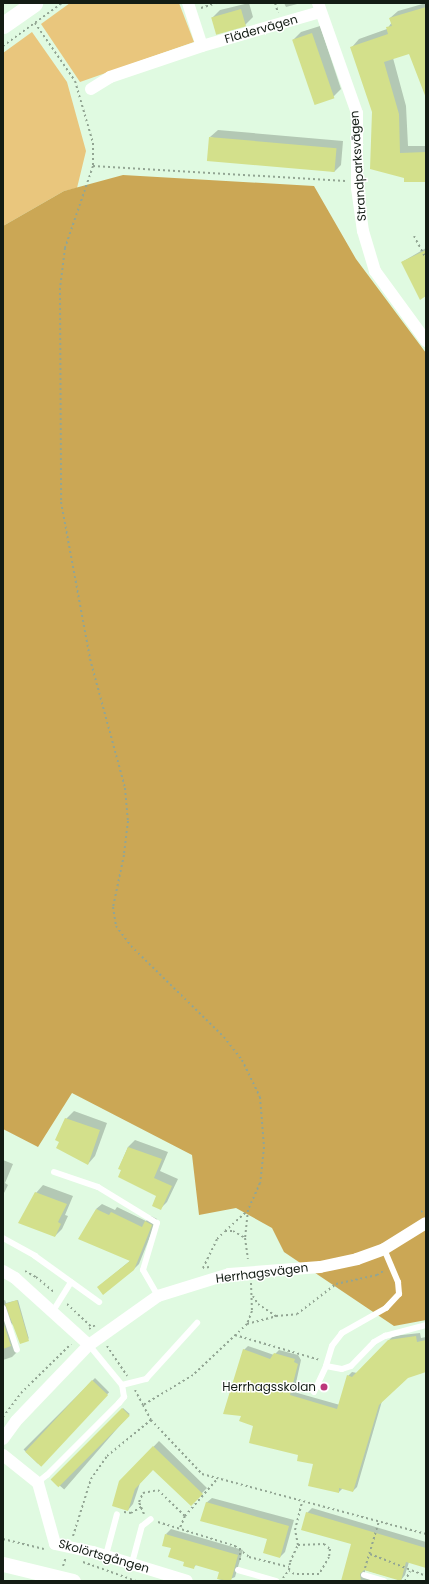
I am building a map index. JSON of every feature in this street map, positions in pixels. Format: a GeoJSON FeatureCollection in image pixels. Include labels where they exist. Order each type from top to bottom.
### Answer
{"type":"FeatureCollection","features":[{"type":"Feature","properties":{"kind":"main road"},"geometry":{"type":"LineString","coordinates":[[3,25],[34,3]]}},
{"type":"Feature","properties":{"kind":"street"},"geometry":{"type":"LineString","coordinates":[[189,8],[202,46]]}},
{"type":"Feature","properties":{"kind":"street","name":"Flädervägen"},"geometry":{"type":"LineString","coordinates":[[91,89],[110,77],[319,8]]}},
{"type":"Feature","properties":{"kind":"street","name":"Strandparksvägen"},"geometry":{"type":"LineString","coordinates":[[319,8],[357,114],[357,182],[363,231],[375,271],[426,341]]}},
{"type":"Feature","properties":{"kind":"street","name":"Herrhagsvägen"},"geometry":{"type":"LineString","coordinates":[[3,1439],[26,1410],[89,1344],[158,1296],[229,1274],[320,1267],[357,1259],[384,1249],[423,1218]]}},
{"type":"Feature","properties":{"kind":"street"},"geometry":{"type":"LineString","coordinates":[[3,1271],[15,1278],[89,1344]]}},
{"type":"Feature","properties":{"kind":"street"},"geometry":{"type":"LineString","coordinates":[[3,1455],[38,1482]]}},
{"type":"Feature","properties":{"kind":"street","name":"Skolörtsgången"},"geometry":{"type":"LineString","coordinates":[[38,1482],[55,1544],[106,1555],[187,1581]]}},
{"type":"Feature","properties":{"kind":"street"},"geometry":{"type":"LineString","coordinates":[[3,1564],[73,1581]]}},
{"type":"Feature","properties":{"kind":"lane"},"geometry":{"type":"LineString","coordinates":[[54,1172],[98,1187],[157,1223],[143,1270],[158,1296]]}},
{"type":"Feature","properties":{"kind":"lane"},"geometry":{"type":"LineString","coordinates":[[3,1238],[35,1256],[99,1302]]}},
{"type":"Feature","properties":{"kind":"lane"},"geometry":{"type":"LineString","coordinates":[[314,1392],[332,1346],[342,1333],[386,1308],[399,1294],[398,1282],[384,1249]]}},
{"type":"Feature","properties":{"kind":"lane"},"geometry":{"type":"LineString","coordinates":[[53,1311],[71,1282]]}},
{"type":"Feature","properties":{"kind":"lane"},"geometry":{"type":"LineString","coordinates":[[3,1308],[17,1350]]}},
{"type":"Feature","properties":{"kind":"lane"},"geometry":{"type":"LineString","coordinates":[[122,1385],[146,1379],[197,1323]]}},
{"type":"Feature","properties":{"kind":"lane"},"geometry":{"type":"LineString","coordinates":[[326,1364],[342,1369],[351,1366],[374,1342],[385,1336],[426,1325]]}},
{"type":"Feature","properties":{"kind":"lane"},"geometry":{"type":"LineString","coordinates":[[38,1482],[48,1475],[124,1397],[122,1385],[89,1344]]}},
{"type":"Feature","properties":{"kind":"lane"},"geometry":{"type":"LineString","coordinates":[[106,1555],[118,1514]]}},
{"type":"Feature","properties":{"kind":"lane"},"geometry":{"type":"LineString","coordinates":[[132,1563],[142,1526],[151,1519]]}},
{"type":"Feature","properties":{"kind":"lane"},"geometry":{"type":"LineString","coordinates":[[238,1570],[276,1581]]}},
{"type":"Feature","properties":{"kind":"lane"},"geometry":{"type":"LineString","coordinates":[[364,1575],[384,1581]]}},
{"type":"Feature","properties":{"kind":"path"},"geometry":{"type":"LineString","coordinates":[[3,46],[62,3]]}},
{"type":"Feature","properties":{"kind":"path"},"geometry":{"type":"LineString","coordinates":[[189,8],[216,3]]}},
{"type":"Feature","properties":{"kind":"path"},"geometry":{"type":"LineString","coordinates":[[34,23],[75,82],[93,143],[92,166],[65,248],[60,288],[61,502],[90,659],[126,788],[128,821],[114,913],[116,926],[131,946],[228,1042],[242,1060],[260,1096],[264,1147],[260,1183],[248,1210],[245,1238],[248,1259]]}},
{"type":"Feature","properties":{"kind":"path"},"geometry":{"type":"LineString","coordinates":[[92,166],[357,182]]}},
{"type":"Feature","properties":{"kind":"path"},"geometry":{"type":"LineString","coordinates":[[414,236],[426,258]]}},
{"type":"Feature","properties":{"kind":"path"},"geometry":{"type":"LineString","coordinates":[[423,1218],[426,1208]]}},
{"type":"Feature","properties":{"kind":"path"},"geometry":{"type":"LineString","coordinates":[[211,1267],[203,1268],[217,1239],[248,1210]]}},
{"type":"Feature","properties":{"kind":"path"},"geometry":{"type":"LineString","coordinates":[[225,1231],[233,1231],[245,1238]]}},
{"type":"Feature","properties":{"kind":"path"},"geometry":{"type":"LineString","coordinates":[[247,1324],[276,1316],[296,1314],[336,1284],[377,1275],[392,1267]]}},
{"type":"Feature","properties":{"kind":"path"},"geometry":{"type":"LineString","coordinates":[[250,1280],[253,1295],[252,1312],[247,1324],[193,1375],[143,1405],[151,1420],[202,1474],[426,1534]]}},
{"type":"Feature","properties":{"kind":"path"},"geometry":{"type":"LineString","coordinates":[[253,1295],[258,1304],[276,1316]]}},
{"type":"Feature","properties":{"kind":"path"},"geometry":{"type":"LineString","coordinates":[[235,1335],[326,1364]]}},
{"type":"Feature","properties":{"kind":"path"},"geometry":{"type":"LineString","coordinates":[[83,1504],[91,1479],[107,1456],[151,1420]]}},
{"type":"Feature","properties":{"kind":"path"},"geometry":{"type":"LineString","coordinates":[[180,1528],[185,1516],[218,1478]]}},
{"type":"Feature","properties":{"kind":"path"},"geometry":{"type":"LineString","coordinates":[[185,1516],[158,1490],[143,1493],[140,1502],[141,1507],[151,1519],[236,1546],[249,1557],[289,1568],[294,1574],[319,1574],[329,1557],[330,1549],[324,1544],[298,1545]]}},
{"type":"Feature","properties":{"kind":"path"},"geometry":{"type":"LineString","coordinates":[[282,1581],[298,1545],[295,1530],[302,1501]]}},
{"type":"Feature","properties":{"kind":"path"},"geometry":{"type":"LineString","coordinates":[[118,1514],[131,1513],[141,1507]]}},
{"type":"Feature","properties":{"kind":"path"},"geometry":{"type":"LineString","coordinates":[[364,1575],[379,1521]]}},
{"type":"Feature","properties":{"kind":"path"},"geometry":{"type":"LineString","coordinates":[[370,1554],[426,1576]]}},
{"type":"Feature","properties":{"kind":"path"},"geometry":{"type":"LineString","coordinates":[[405,1581],[410,1571]]}},
{"type":"Feature","properties":{"kind":"shaded area"},"geometry":{"type":"Polygon","coordinates":[[[70,3],[179,3],[194,42],[80,82],[41,24],[70,3]]]}},
{"type":"Feature","properties":{"kind":"shaded area"},"geometry":{"type":"Polygon","coordinates":[[[32,32],[67,82],[86,151],[77,188],[64,191],[3,226],[3,53],[32,32]]]}},
{"type":"Feature","properties":{"kind":"shaded area"},"geometry":{"type":"Polygon","coordinates":[[[123,175],[314,186],[356,259],[426,353],[426,1320],[394,1326],[284,1252],[272,1228],[236,1208],[199,1215],[192,1155],[72,1093],[38,1147],[3,1129],[3,226],[64,191],[123,175]]]}},
{"type":"Feature","properties":{"kind":"building"},"geometry":{"type":"Polygon","coordinates":[[[426,7],[426,98],[409,54],[384,62],[399,114],[400,153],[426,152],[426,182],[404,182],[404,178],[370,169],[372,112],[350,47],[388,34],[386,27],[392,26],[389,18],[426,7]]]}},
{"type":"Feature","properties":{"kind":"building"},"geometry":{"type":"Polygon","coordinates":[[[241,9],[246,26],[216,35],[211,18],[241,9]]]}},
{"type":"Feature","properties":{"kind":"building"},"geometry":{"type":"Polygon","coordinates":[[[312,33],[334,98],[315,105],[292,40],[312,33]]]}},
{"type":"Feature","properties":{"kind":"building"},"geometry":{"type":"Polygon","coordinates":[[[209,137],[337,148],[334,172],[207,161],[209,137]]]}},
{"type":"Feature","properties":{"kind":"building"},"geometry":{"type":"Polygon","coordinates":[[[426,250],[426,296],[420,300],[401,262],[426,250]]]}},
{"type":"Feature","properties":{"kind":"building"},"geometry":{"type":"Polygon","coordinates":[[[65,1118],[100,1130],[88,1165],[56,1148],[59,1142],[55,1140],[65,1118]]]}},
{"type":"Feature","properties":{"kind":"building"},"geometry":{"type":"Polygon","coordinates":[[[128,1147],[162,1159],[154,1178],[172,1186],[161,1210],[152,1206],[156,1196],[118,1177],[121,1170],[118,1169],[128,1147]]]}},
{"type":"Feature","properties":{"kind":"building"},"geometry":{"type":"Polygon","coordinates":[[[35,1192],[67,1204],[58,1222],[61,1224],[55,1237],[18,1223],[35,1192]]]}},
{"type":"Feature","properties":{"kind":"building"},"geometry":{"type":"Polygon","coordinates":[[[96,1209],[109,1215],[111,1212],[142,1227],[145,1221],[152,1225],[134,1270],[103,1295],[97,1287],[130,1261],[78,1239],[96,1209]]]}},
{"type":"Feature","properties":{"kind":"building"},"geometry":{"type":"Polygon","coordinates":[[[17,1300],[29,1341],[20,1344],[5,1304],[17,1300]]]}},
{"type":"Feature","properties":{"kind":"building"},"geometry":{"type":"Polygon","coordinates":[[[3,1322],[11,1346],[3,1349],[3,1322]]]}},
{"type":"Feature","properties":{"kind":"building"},"geometry":{"type":"Polygon","coordinates":[[[416,1336],[417,1342],[426,1340],[426,1372],[408,1378],[379,1405],[353,1492],[339,1488],[339,1493],[308,1486],[313,1464],[297,1461],[298,1455],[249,1443],[253,1426],[239,1421],[241,1416],[223,1414],[243,1349],[270,1359],[274,1353],[295,1359],[294,1362],[298,1364],[290,1395],[337,1409],[347,1375],[352,1377],[388,1340],[416,1336]]]}},
{"type":"Feature","properties":{"kind":"building"},"geometry":{"type":"Polygon","coordinates":[[[92,1380],[108,1395],[41,1467],[25,1452],[92,1380]]]}},
{"type":"Feature","properties":{"kind":"building"},"geometry":{"type":"Polygon","coordinates":[[[122,1408],[130,1416],[58,1487],[51,1479],[122,1408]]]}},
{"type":"Feature","properties":{"kind":"building"},"geometry":{"type":"Polygon","coordinates":[[[153,1446],[203,1494],[191,1506],[153,1470],[135,1489],[128,1511],[112,1506],[119,1481],[153,1446]]]}},
{"type":"Feature","properties":{"kind":"building"},"geometry":{"type":"Polygon","coordinates":[[[206,1502],[289,1526],[280,1558],[263,1553],[267,1539],[200,1521],[206,1502]]]}},
{"type":"Feature","properties":{"kind":"building"},"geometry":{"type":"Polygon","coordinates":[[[306,1512],[426,1548],[426,1568],[406,1562],[401,1581],[364,1570],[360,1574],[361,1581],[341,1581],[351,1544],[301,1530],[306,1512]]]}},
{"type":"Feature","properties":{"kind":"building"},"geometry":{"type":"Polygon","coordinates":[[[165,1534],[238,1555],[231,1581],[217,1579],[219,1572],[195,1565],[194,1569],[183,1566],[184,1562],[168,1557],[171,1548],[162,1546],[165,1534]]]}},
{"type":"Feature","properties":{"kind":"place","name":"Herrhagsskolan"},"geometry":{"type":"Point","coordinates":[324,1387]}}]}
